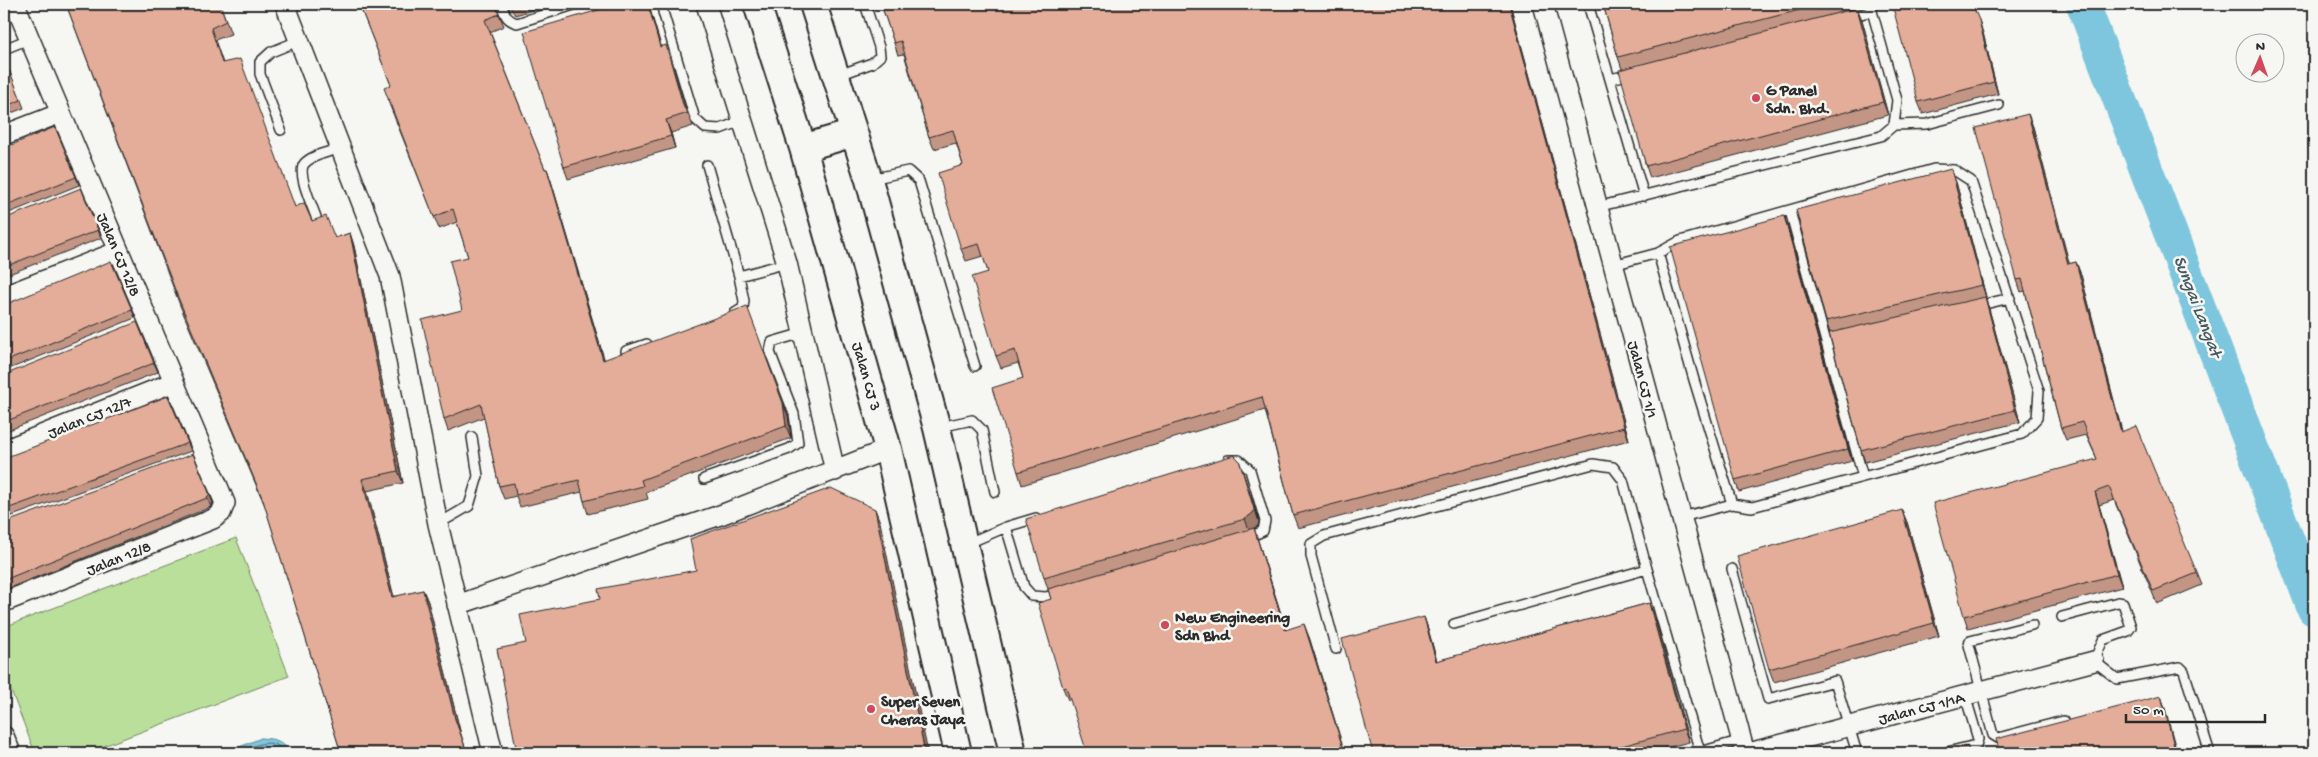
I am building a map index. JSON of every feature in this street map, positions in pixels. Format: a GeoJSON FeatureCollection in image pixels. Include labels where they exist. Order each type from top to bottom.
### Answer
{"type":"FeatureCollection","features":[{"type":"Feature","properties":{"kind":"street","name":"Jalan CJ 12/8"},"geometry":{"type":"LineString","coordinates":[[15,4],[61,112],[88,189],[119,251],[143,322],[174,382],[199,455],[225,504]]}},
{"type":"Feature","properties":{"kind":"street"},"geometry":{"type":"LineString","coordinates":[[285,4],[390,276],[438,524],[493,753]]}},
{"type":"Feature","properties":{"kind":"street"},"geometry":{"type":"LineString","coordinates":[[706,4],[744,120],[787,262],[835,472]]}},
{"type":"Feature","properties":{"kind":"street","name":"Jalan CJ 3"},"geometry":{"type":"LineString","coordinates":[[757,4],[803,148],[888,450],[958,753]]}},
{"type":"Feature","properties":{"kind":"street"},"geometry":{"type":"LineString","coordinates":[[814,4],[869,180],[937,428],[1014,753]]}},
{"type":"Feature","properties":{"kind":"street","name":"Jalan CJ 1/1"},"geometry":{"type":"LineString","coordinates":[[1543,4],[1745,749]]}},
{"type":"Feature","properties":{"kind":"street"},"geometry":{"type":"LineString","coordinates":[[4,135],[61,112]]}},
{"type":"Feature","properties":{"kind":"street"},"geometry":{"type":"LineString","coordinates":[[803,148],[854,133]]}},
{"type":"Feature","properties":{"kind":"street"},"geometry":{"type":"LineString","coordinates":[[4,296],[119,251]]}},
{"type":"Feature","properties":{"kind":"street","name":"Jalan CJ 12/7"},"geometry":{"type":"LineString","coordinates":[[4,450],[174,382]]}},
{"type":"Feature","properties":{"kind":"street"},"geometry":{"type":"LineString","coordinates":[[458,605],[723,514],[888,450]]}},
{"type":"Feature","properties":{"kind":"street","name":"Jalan 12/8"},"geometry":{"type":"LineString","coordinates":[[4,602],[213,519],[221,513],[225,504]]}},
{"type":"Feature","properties":{"kind":"street","name":"Jalan CJ 1/1A"},"geometry":{"type":"LineString","coordinates":[[1745,749],[1848,727],[2094,661]]}},
{"type":"Feature","properties":{"kind":"street"},"geometry":{"type":"LineString","coordinates":[[4,736],[11,753]]}},
{"type":"Feature","properties":{"kind":"lane"},"geometry":{"type":"LineString","coordinates":[[501,4],[505,17],[517,24],[577,4]]}},
{"type":"Feature","properties":{"kind":"lane"},"geometry":{"type":"LineString","coordinates":[[836,76],[872,63],[880,56],[879,47],[865,4]]}},
{"type":"Feature","properties":{"kind":"lane"},"geometry":{"type":"LineString","coordinates":[[1588,4],[1644,196]]}},
{"type":"Feature","properties":{"kind":"lane"},"geometry":{"type":"LineString","coordinates":[[1843,19],[1871,8],[1896,100],[1894,126]]}},
{"type":"Feature","properties":{"kind":"lane"},"geometry":{"type":"LineString","coordinates":[[663,12],[696,118],[705,128],[720,128],[744,120]]}},
{"type":"Feature","properties":{"kind":"lane"},"geometry":{"type":"LineString","coordinates":[[4,49],[29,39]]}},
{"type":"Feature","properties":{"kind":"lane"},"geometry":{"type":"LineString","coordinates":[[281,130],[260,74],[260,62],[271,52],[298,41]]}},
{"type":"Feature","properties":{"kind":"lane"},"geometry":{"type":"LineString","coordinates":[[1610,79],[1637,72]]}},
{"type":"Feature","properties":{"kind":"lane"},"geometry":{"type":"LineString","coordinates":[[1597,208],[1881,136],[1894,126],[1927,124],[1999,105]]}},
{"type":"Feature","properties":{"kind":"lane"},"geometry":{"type":"LineString","coordinates":[[316,217],[301,174],[304,164],[313,158],[340,148]]}},
{"type":"Feature","properties":{"kind":"lane"},"geometry":{"type":"LineString","coordinates":[[707,165],[739,276],[744,300],[743,308],[727,316]]}},
{"type":"Feature","properties":{"kind":"lane"},"geometry":{"type":"LineString","coordinates":[[1613,265],[1658,253],[1680,241],[1790,211],[1934,168],[1954,170],[1971,181],[2039,391],[2038,418],[2022,434],[1752,507],[1732,504],[1682,517]]}},
{"type":"Feature","properties":{"kind":"lane"},"geometry":{"type":"LineString","coordinates":[[869,180],[908,171],[919,181],[975,366]]}},
{"type":"Feature","properties":{"kind":"lane"},"geometry":{"type":"LineString","coordinates":[[1790,211],[1863,477]]}},
{"type":"Feature","properties":{"kind":"lane"},"geometry":{"type":"LineString","coordinates":[[1658,253],[1732,504]]}},
{"type":"Feature","properties":{"kind":"lane"},"geometry":{"type":"LineString","coordinates":[[739,276],[787,262]]}},
{"type":"Feature","properties":{"kind":"lane"},"geometry":{"type":"LineString","coordinates":[[1972,307],[2010,298]]}},
{"type":"Feature","properties":{"kind":"lane"},"geometry":{"type":"LineString","coordinates":[[704,478],[789,449],[798,443],[798,431],[794,414],[770,352],[772,342],[803,333]]}},
{"type":"Feature","properties":{"kind":"lane"},"geometry":{"type":"LineString","coordinates":[[626,351],[660,339]]}},
{"type":"Feature","properties":{"kind":"lane"},"geometry":{"type":"LineString","coordinates":[[1826,341],[1836,339]]}},
{"type":"Feature","properties":{"kind":"lane"},"geometry":{"type":"LineString","coordinates":[[937,428],[972,420],[977,424],[982,430],[996,492]]}},
{"type":"Feature","properties":{"kind":"lane"},"geometry":{"type":"LineString","coordinates":[[438,524],[469,506],[478,476],[472,437]]}},
{"type":"Feature","properties":{"kind":"lane"},"geometry":{"type":"LineString","coordinates":[[1218,463],[1240,460],[1250,470],[1265,521],[1263,531],[1252,537],[1234,542]]}},
{"type":"Feature","properties":{"kind":"lane"},"geometry":{"type":"LineString","coordinates":[[1336,649],[1310,556],[1311,544],[1324,536],[1593,464],[1613,467],[1624,480],[1697,753],[1745,749]]}},
{"type":"Feature","properties":{"kind":"lane"},"geometry":{"type":"LineString","coordinates":[[964,545],[1006,527],[1043,516]]}},
{"type":"Feature","properties":{"kind":"lane"},"geometry":{"type":"LineString","coordinates":[[1006,527],[1024,587],[1032,596],[1046,597],[1064,592]]}},
{"type":"Feature","properties":{"kind":"lane"},"geometry":{"type":"LineString","coordinates":[[1454,624],[1647,569]]}},
{"type":"Feature","properties":{"kind":"lane"},"geometry":{"type":"LineString","coordinates":[[1732,569],[1768,699],[1835,681],[1857,753]]}},
{"type":"Feature","properties":{"kind":"lane"},"geometry":{"type":"LineString","coordinates":[[2062,617],[2118,602],[2123,603],[2131,627],[2128,631],[2103,640],[2094,661],[2117,679],[2180,667],[2184,671],[2209,750]]}},
{"type":"Feature","properties":{"kind":"lane"},"geometry":{"type":"LineString","coordinates":[[1942,753],[1976,745],[1978,740],[1970,641],[2032,625]]}},
{"type":"Feature","properties":{"kind":"lane"},"geometry":{"type":"LineString","coordinates":[[1974,693],[1994,735],[1998,738],[2063,721]]}},
{"type":"Feature","properties":{"kind":"green space"},"geometry":{"type":"Polygon","coordinates":[[[236,538],[289,676],[85,753],[35,753],[4,672],[4,627],[236,538]]]}},
{"type":"Feature","properties":{"kind":"water"},"geometry":{"type":"Polygon","coordinates":[[[261,738],[278,741],[284,745],[289,753],[225,753],[261,738]]]}},
{"type":"Feature","properties":{"kind":"building"},"geometry":{"type":"Polygon","coordinates":[[[66,4],[220,4],[226,21],[211,28],[222,63],[240,59],[295,207],[304,203],[312,221],[326,216],[335,238],[350,233],[398,471],[362,479],[392,597],[423,590],[465,753],[341,753],[263,500],[177,295],[66,4]]]}},
{"type":"Feature","properties":{"kind":"building"},"geometry":{"type":"Polygon","coordinates":[[[359,4],[495,4],[499,14],[485,20],[545,169],[547,169],[603,360],[747,306],[783,403],[786,426],[641,480],[643,486],[584,501],[579,480],[516,495],[514,483],[499,486],[481,404],[444,419],[422,320],[462,310],[450,261],[468,257],[453,209],[434,217],[384,88],[391,85],[359,4]]]}},
{"type":"Feature","properties":{"kind":"building"},"geometry":{"type":"Polygon","coordinates":[[[619,4],[648,4],[660,47],[666,45],[684,108],[688,113],[666,120],[671,136],[564,167],[524,32],[619,4]]]}},
{"type":"Feature","properties":{"kind":"building"},"geometry":{"type":"Polygon","coordinates":[[[881,4],[1509,4],[1624,427],[1293,515],[1262,397],[1018,472],[992,388],[1023,378],[1015,350],[996,356],[972,277],[988,272],[979,244],[961,249],[938,173],[963,165],[953,130],[929,137],[901,41],[894,43],[881,4]]]}},
{"type":"Feature","properties":{"kind":"building"},"geometry":{"type":"Polygon","coordinates":[[[1603,4],[1823,4],[1618,57],[1603,4]]]}},
{"type":"Feature","properties":{"kind":"building"},"geometry":{"type":"Polygon","coordinates":[[[1892,4],[1972,4],[1979,20],[1994,82],[1918,102],[1892,4]]]}},
{"type":"Feature","properties":{"kind":"building","name":"G Panel Sdn. Bhd."},"geometry":{"type":"Polygon","coordinates":[[[1857,8],[1883,102],[1646,166],[1619,70],[1857,8]]]}},
{"type":"Feature","properties":{"kind":"building"},"geometry":{"type":"Polygon","coordinates":[[[4,57],[21,100],[4,107],[4,57]]]}},
{"type":"Feature","properties":{"kind":"building"},"geometry":{"type":"Polygon","coordinates":[[[2028,114],[2068,264],[2076,262],[2121,432],[2136,426],[2197,573],[2153,591],[2109,487],[2095,492],[2117,574],[1964,616],[1933,503],[2097,459],[2082,422],[2061,428],[2022,279],[2017,280],[1976,128],[2028,114]]]}},
{"type":"Feature","properties":{"kind":"building"},"geometry":{"type":"Polygon","coordinates":[[[55,127],[76,177],[4,206],[4,148],[55,127]]]}},
{"type":"Feature","properties":{"kind":"building"},"geometry":{"type":"Polygon","coordinates":[[[1951,169],[1982,285],[1826,321],[1796,210],[1951,169]]]}},
{"type":"Feature","properties":{"kind":"building"},"geometry":{"type":"Polygon","coordinates":[[[81,188],[98,230],[4,267],[4,219],[81,188]]]}},
{"type":"Feature","properties":{"kind":"building"},"geometry":{"type":"Polygon","coordinates":[[[1784,216],[1848,449],[1735,480],[1670,247],[1784,216]]]}},
{"type":"Feature","properties":{"kind":"building"},"geometry":{"type":"Polygon","coordinates":[[[111,261],[132,310],[4,362],[4,305],[111,261]]]}},
{"type":"Feature","properties":{"kind":"building"},"geometry":{"type":"Polygon","coordinates":[[[1985,297],[2015,410],[1861,450],[1829,333],[1985,297]]]}},
{"type":"Feature","properties":{"kind":"building"},"geometry":{"type":"Polygon","coordinates":[[[137,322],[154,363],[4,422],[4,375],[137,322]]]}},
{"type":"Feature","properties":{"kind":"building"},"geometry":{"type":"Polygon","coordinates":[[[168,396],[188,443],[4,510],[4,458],[168,396]]]}},
{"type":"Feature","properties":{"kind":"building"},"geometry":{"type":"Polygon","coordinates":[[[193,454],[210,495],[207,498],[4,580],[4,523],[193,454]]]}},
{"type":"Feature","properties":{"kind":"building"},"geometry":{"type":"Polygon","coordinates":[[[1234,455],[1239,460],[1254,509],[1253,513],[1245,519],[1044,577],[1026,519],[1234,455]]]}},
{"type":"Feature","properties":{"kind":"building"},"geometry":{"type":"Polygon","coordinates":[[[831,488],[875,509],[925,753],[517,753],[497,649],[526,643],[520,615],[600,599],[598,589],[696,570],[690,539],[831,488]]]}},
{"type":"Feature","properties":{"kind":"building"},"geometry":{"type":"Polygon","coordinates":[[[1902,510],[1934,623],[1769,669],[1737,556],[1902,510]]]}},
{"type":"Feature","properties":{"kind":"building"},"geometry":{"type":"Polygon","coordinates":[[[1254,528],[1285,630],[1304,624],[1346,753],[1087,753],[1066,687],[1063,688],[1038,603],[1051,599],[1048,589],[1254,528]]]}},
{"type":"Feature","properties":{"kind":"building"},"geometry":{"type":"Polygon","coordinates":[[[1649,603],[1684,729],[1596,753],[1373,753],[1342,639],[1424,617],[1436,661],[1649,603]]]}},
{"type":"Feature","properties":{"kind":"building"},"geometry":{"type":"Polygon","coordinates":[[[2161,696],[2176,753],[2000,753],[1996,739],[2161,696]]]}},
{"type":"Feature","properties":{"kind":"building"},"geometry":{"type":"Polygon","coordinates":[[[1968,746],[1969,753],[1942,753],[1968,746]]]}},
{"type":"Feature","properties":{"kind":"waterway","name":"Sungai Langat"},"geometry":{"type":"LineString","coordinates":[[2083,4],[2314,609]]}},
{"type":"Feature","properties":{"kind":"place","name":"G Panel Sdn. Bhd."},"geometry":{"type":"Point","coordinates":[1756,98]}},
{"type":"Feature","properties":{"kind":"place","name":"New Engineering Sdn Bhd"},"geometry":{"type":"Point","coordinates":[1165,625]}},
{"type":"Feature","properties":{"kind":"place","name":"Super Seven Cheras Jaya"},"geometry":{"type":"Point","coordinates":[871,709]}}]}
